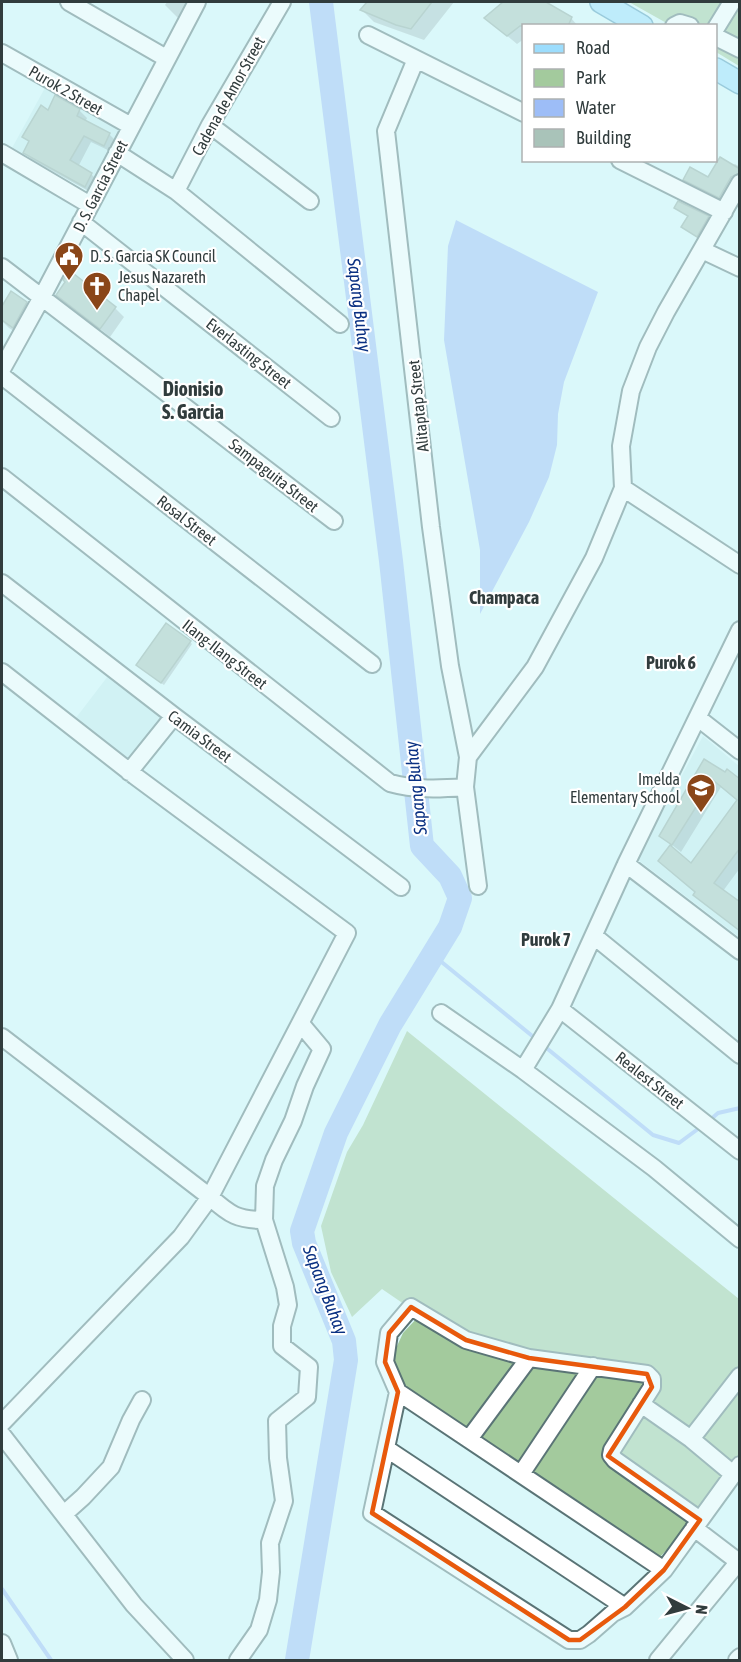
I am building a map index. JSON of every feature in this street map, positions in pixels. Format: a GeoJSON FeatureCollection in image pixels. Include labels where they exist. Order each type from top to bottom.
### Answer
{"type":"FeatureCollection","features":[{"type":"Feature","properties":{"kind":"main road"},"geometry":{"type":"LineString","coordinates":[[601,2],[639,24]]}},
{"type":"Feature","properties":{"kind":"main road"},"geometry":{"type":"LineString","coordinates":[[717,70],[740,83]]}},
{"type":"Feature","properties":{"kind":"street"},"geometry":{"type":"LineString","coordinates":[[69,2],[166,58]]}},
{"type":"Feature","properties":{"kind":"street","name":"D. S. Garcia Street"},"geometry":{"type":"LineString","coordinates":[[2,369],[197,2]]}},
{"type":"Feature","properties":{"kind":"street","name":"Cadena de Amor Street"},"geometry":{"type":"LineString","coordinates":[[176,191],[210,125],[282,2]]}},
{"type":"Feature","properties":{"kind":"street"},"geometry":{"type":"LineString","coordinates":[[717,26],[732,2]]}},
{"type":"Feature","properties":{"kind":"street"},"geometry":{"type":"LineString","coordinates":[[368,35],[522,112]]}},
{"type":"Feature","properties":{"kind":"street"},"geometry":{"type":"LineString","coordinates":[[717,38],[740,49]]}},
{"type":"Feature","properties":{"kind":"street","name":"Purok 2 Street"},"geometry":{"type":"LineString","coordinates":[[2,53],[131,126]]}},
{"type":"Feature","properties":{"kind":"street","name":"Alitaptap Street"},"geometry":{"type":"LineString","coordinates":[[416,59],[387,131],[431,527],[450,666],[468,757],[465,787],[478,886]]}},
{"type":"Feature","properties":{"kind":"street"},"geometry":{"type":"LineString","coordinates":[[210,125],[310,201]]}},
{"type":"Feature","properties":{"kind":"street"},"geometry":{"type":"LineString","coordinates":[[2,153],[90,205]]}},
{"type":"Feature","properties":{"kind":"street"},"geometry":{"type":"LineString","coordinates":[[117,153],[176,191],[340,324]]}},
{"type":"Feature","properties":{"kind":"street"},"geometry":{"type":"LineString","coordinates":[[624,162],[724,212]]}},
{"type":"Feature","properties":{"kind":"street"},"geometry":{"type":"LineString","coordinates":[[468,757],[535,666],[594,558],[623,488],[621,446],[631,391],[648,347],[740,183]]}},
{"type":"Feature","properties":{"kind":"street","name":"Everlasting Street"},"geometry":{"type":"LineString","coordinates":[[81,222],[331,418]]}},
{"type":"Feature","properties":{"kind":"street"},"geometry":{"type":"LineString","coordinates":[[702,250],[740,268]]}},
{"type":"Feature","properties":{"kind":"street","name":"Sampaguita Street"},"geometry":{"type":"LineString","coordinates":[[2,267],[334,521]]}},
{"type":"Feature","properties":{"kind":"street","name":"Rosal Street"},"geometry":{"type":"LineString","coordinates":[[2,376],[372,663]]}},
{"type":"Feature","properties":{"kind":"street","name":"Ilang-Ilang Street"},"geometry":{"type":"LineString","coordinates":[[2,477],[390,783],[402,787],[435,789],[465,787]]}},
{"type":"Feature","properties":{"kind":"street"},"geometry":{"type":"LineString","coordinates":[[623,488],[740,565]]}},
{"type":"Feature","properties":{"kind":"street","name":"Camia Street"},"geometry":{"type":"LineString","coordinates":[[2,583],[401,887]]}},
{"type":"Feature","properties":{"kind":"street"},"geometry":{"type":"LineString","coordinates":[[523,1070],[560,1009],[626,864],[738,640]]}},
{"type":"Feature","properties":{"kind":"street"},"geometry":{"type":"LineString","coordinates":[[2,672],[129,772],[346,933],[210,1197],[181,1237],[2,1423]]}},
{"type":"Feature","properties":{"kind":"street"},"geometry":{"type":"LineString","coordinates":[[129,772],[174,716]]}},
{"type":"Feature","properties":{"kind":"street"},"geometry":{"type":"LineString","coordinates":[[698,718],[740,751]]}},
{"type":"Feature","properties":{"kind":"street"},"geometry":{"type":"LineString","coordinates":[[626,864],[740,951]]}},
{"type":"Feature","properties":{"kind":"street"},"geometry":{"type":"LineString","coordinates":[[594,936],[740,1055]]}},
{"type":"Feature","properties":{"kind":"street","name":"Realest Street"},"geometry":{"type":"LineString","coordinates":[[560,1009],[740,1151]]}},
{"type":"Feature","properties":{"kind":"street"},"geometry":{"type":"LineString","coordinates":[[441,1013],[523,1070],[654,1168],[740,1239]]}},
{"type":"Feature","properties":{"kind":"street"},"geometry":{"type":"LineString","coordinates":[[238,1660],[258,1630],[268,1600],[271,1572],[270,1543],[284,1501],[278,1458],[277,1421],[307,1397],[309,1367],[282,1346],[282,1326],[288,1305],[285,1287],[264,1220],[265,1185],[322,1049],[301,1024]]}},
{"type":"Feature","properties":{"kind":"street"},"geometry":{"type":"LineString","coordinates":[[2,1037],[228,1213],[246,1220],[264,1220]]}},
{"type":"Feature","properties":{"kind":"street"},"geometry":{"type":"LineString","coordinates":[[658,1660],[739,1562],[697,1524],[611,1455],[652,1387],[652,1379],[647,1374],[529,1358],[466,1340],[411,1307],[389,1333],[385,1362],[398,1392],[664,1570]]}},
{"type":"Feature","properties":{"kind":"street"},"geometry":{"type":"LineString","coordinates":[[469,1439],[529,1358]]}},
{"type":"Feature","properties":{"kind":"street"},"geometry":{"type":"LineString","coordinates":[[521,1474],[593,1366]]}},
{"type":"Feature","properties":{"kind":"street"},"geometry":{"type":"LineString","coordinates":[[691,1439],[740,1376]]}},
{"type":"Feature","properties":{"kind":"street"},"geometry":{"type":"LineString","coordinates":[[398,1392],[372,1513],[569,1640],[580,1640],[613,1613],[625,1607],[664,1570],[736,1469],[641,1404]]}},
{"type":"Feature","properties":{"kind":"street"},"geometry":{"type":"LineString","coordinates":[[64,1514],[111,1467],[142,1400]]}},
{"type":"Feature","properties":{"kind":"street"},"geometry":{"type":"LineString","coordinates":[[2,1435],[134,1605],[185,1660]]}},
{"type":"Feature","properties":{"kind":"street"},"geometry":{"type":"LineString","coordinates":[[387,1449],[625,1607]]}},
{"type":"Feature","properties":{"kind":"street"},"geometry":{"type":"LineString","coordinates":[[2,1643],[9,1660]]}},
{"type":"Feature","properties":{"kind":"highlighted area"},"geometry":{"type":"Polygon","coordinates":[[[411,1307],[466,1340],[529,1358],[647,1374],[652,1387],[608,1456],[700,1520],[664,1570],[625,1607],[580,1640],[569,1640],[372,1513],[398,1392],[385,1362],[389,1333],[411,1307]]]}},
{"type":"Feature","properties":{"kind":"shaded area"},"geometry":{"type":"Polygon","coordinates":[[[46,86],[123,129],[89,191],[12,148],[46,86]]]}},
{"type":"Feature","properties":{"kind":"shaded area"},"geometry":{"type":"Polygon","coordinates":[[[108,676],[164,720],[129,766],[72,723],[108,676]]]}},
{"type":"Feature","properties":{"kind":"shaded area","name":"Imelda Elementary School"},"geometry":{"type":"Polygon","coordinates":[[[703,736],[739,766],[739,937],[637,859],[703,736]]]}},
{"type":"Feature","properties":{"kind":"green space"},"geometry":{"type":"Polygon","coordinates":[[[629,2],[739,2],[739,66],[717,53],[717,24],[668,24],[629,2]]]}},
{"type":"Feature","properties":{"kind":"green space"},"geometry":{"type":"Polygon","coordinates":[[[407,1031],[739,1299],[739,1455],[692,1524],[658,1559],[400,1389],[392,1357],[403,1333],[420,1315],[382,1289],[352,1317],[331,1272],[321,1226],[347,1152],[363,1125],[407,1031]]]}},
{"type":"Feature","properties":{"kind":"water"},"geometry":{"type":"Polygon","coordinates":[[[456,220],[598,292],[564,382],[558,414],[557,445],[549,477],[529,522],[480,614],[480,550],[444,340],[448,246],[456,220]]]}},
{"type":"Feature","properties":{"kind":"building"},"geometry":{"type":"Polygon","coordinates":[[[367,2],[432,2],[411,29],[360,10],[367,2]]]}},
{"type":"Feature","properties":{"kind":"building"},"geometry":{"type":"Polygon","coordinates":[[[503,2],[546,2],[572,17],[569,24],[522,24],[507,36],[484,18],[503,2]]]}},
{"type":"Feature","properties":{"kind":"building"},"geometry":{"type":"Polygon","coordinates":[[[55,95],[80,109],[77,116],[110,133],[104,146],[84,136],[70,160],[92,173],[85,187],[23,153],[29,141],[22,137],[41,105],[48,110],[55,95]]]}},
{"type":"Feature","properties":{"kind":"building"},"geometry":{"type":"Polygon","coordinates":[[[720,157],[740,169],[740,173],[731,177],[719,198],[683,180],[690,167],[708,177],[720,157]]]}},
{"type":"Feature","properties":{"kind":"building"},"geometry":{"type":"Polygon","coordinates":[[[678,201],[709,216],[697,237],[681,227],[688,216],[674,208],[678,201]]]}},
{"type":"Feature","properties":{"kind":"building"},"geometry":{"type":"Polygon","coordinates":[[[69,270],[116,307],[100,329],[56,295],[65,282],[63,280],[69,270]]]}},
{"type":"Feature","properties":{"kind":"building"},"geometry":{"type":"Polygon","coordinates":[[[11,291],[27,302],[13,328],[2,320],[2,306],[11,291]]]}},
{"type":"Feature","properties":{"kind":"building"},"geometry":{"type":"Polygon","coordinates":[[[166,623],[191,641],[161,683],[136,665],[166,623]]]}},
{"type":"Feature","properties":{"kind":"building"},"geometry":{"type":"Polygon","coordinates":[[[704,759],[725,772],[727,769],[740,779],[740,848],[714,883],[740,902],[740,931],[693,895],[695,892],[658,861],[670,845],[691,863],[737,800],[713,780],[672,845],[659,836],[704,759]]]}},
{"type":"Feature","properties":{"kind":"waterway","name":"Sapang Buhay"},"geometry":{"type":"LineString","coordinates":[[297,1660],[346,1360],[344,1341],[304,1243],[302,1231],[336,1133],[390,1025],[450,927],[460,898],[450,876],[422,846],[391,561],[321,2]]}},
{"type":"Feature","properties":{"kind":"waterway"},"geometry":{"type":"LineString","coordinates":[[433,955],[536,1039]]}},
{"type":"Feature","properties":{"kind":"waterway"},"geometry":{"type":"LineString","coordinates":[[544,1046],[653,1135],[679,1143],[702,1126]]}},
{"type":"Feature","properties":{"kind":"waterway"},"geometry":{"type":"LineString","coordinates":[[710,1120],[718,1113],[740,1108]]}},
{"type":"Feature","properties":{"kind":"waterway"},"geometry":{"type":"LineString","coordinates":[[2,1589],[51,1660]]}},
{"type":"Feature","properties":{"kind":"place","name":"D. S. Garcia SK Council"},"geometry":{"type":"Point","coordinates":[69,282]}},
{"type":"Feature","properties":{"kind":"place","name":"Jesus Nazareth Chapel"},"geometry":{"type":"Point","coordinates":[97,312]}},
{"type":"Feature","properties":{"kind":"place","name":"Imelda Elementary School"},"geometry":{"type":"Point","coordinates":[701,814]}},
{"type":"Feature","properties":{"kind":"district","name":"Dionisio S. Garcia"},"geometry":{"type":"Point","coordinates":[193,400]}},
{"type":"Feature","properties":{"kind":"district","name":"Champaca"},"geometry":{"type":"Point","coordinates":[504,598]}},
{"type":"Feature","properties":{"kind":"district","name":"Purok 6"},"geometry":{"type":"Point","coordinates":[671,663]}},
{"type":"Feature","properties":{"kind":"district","name":"Purok 7"},"geometry":{"type":"Point","coordinates":[546,940]}}]}
